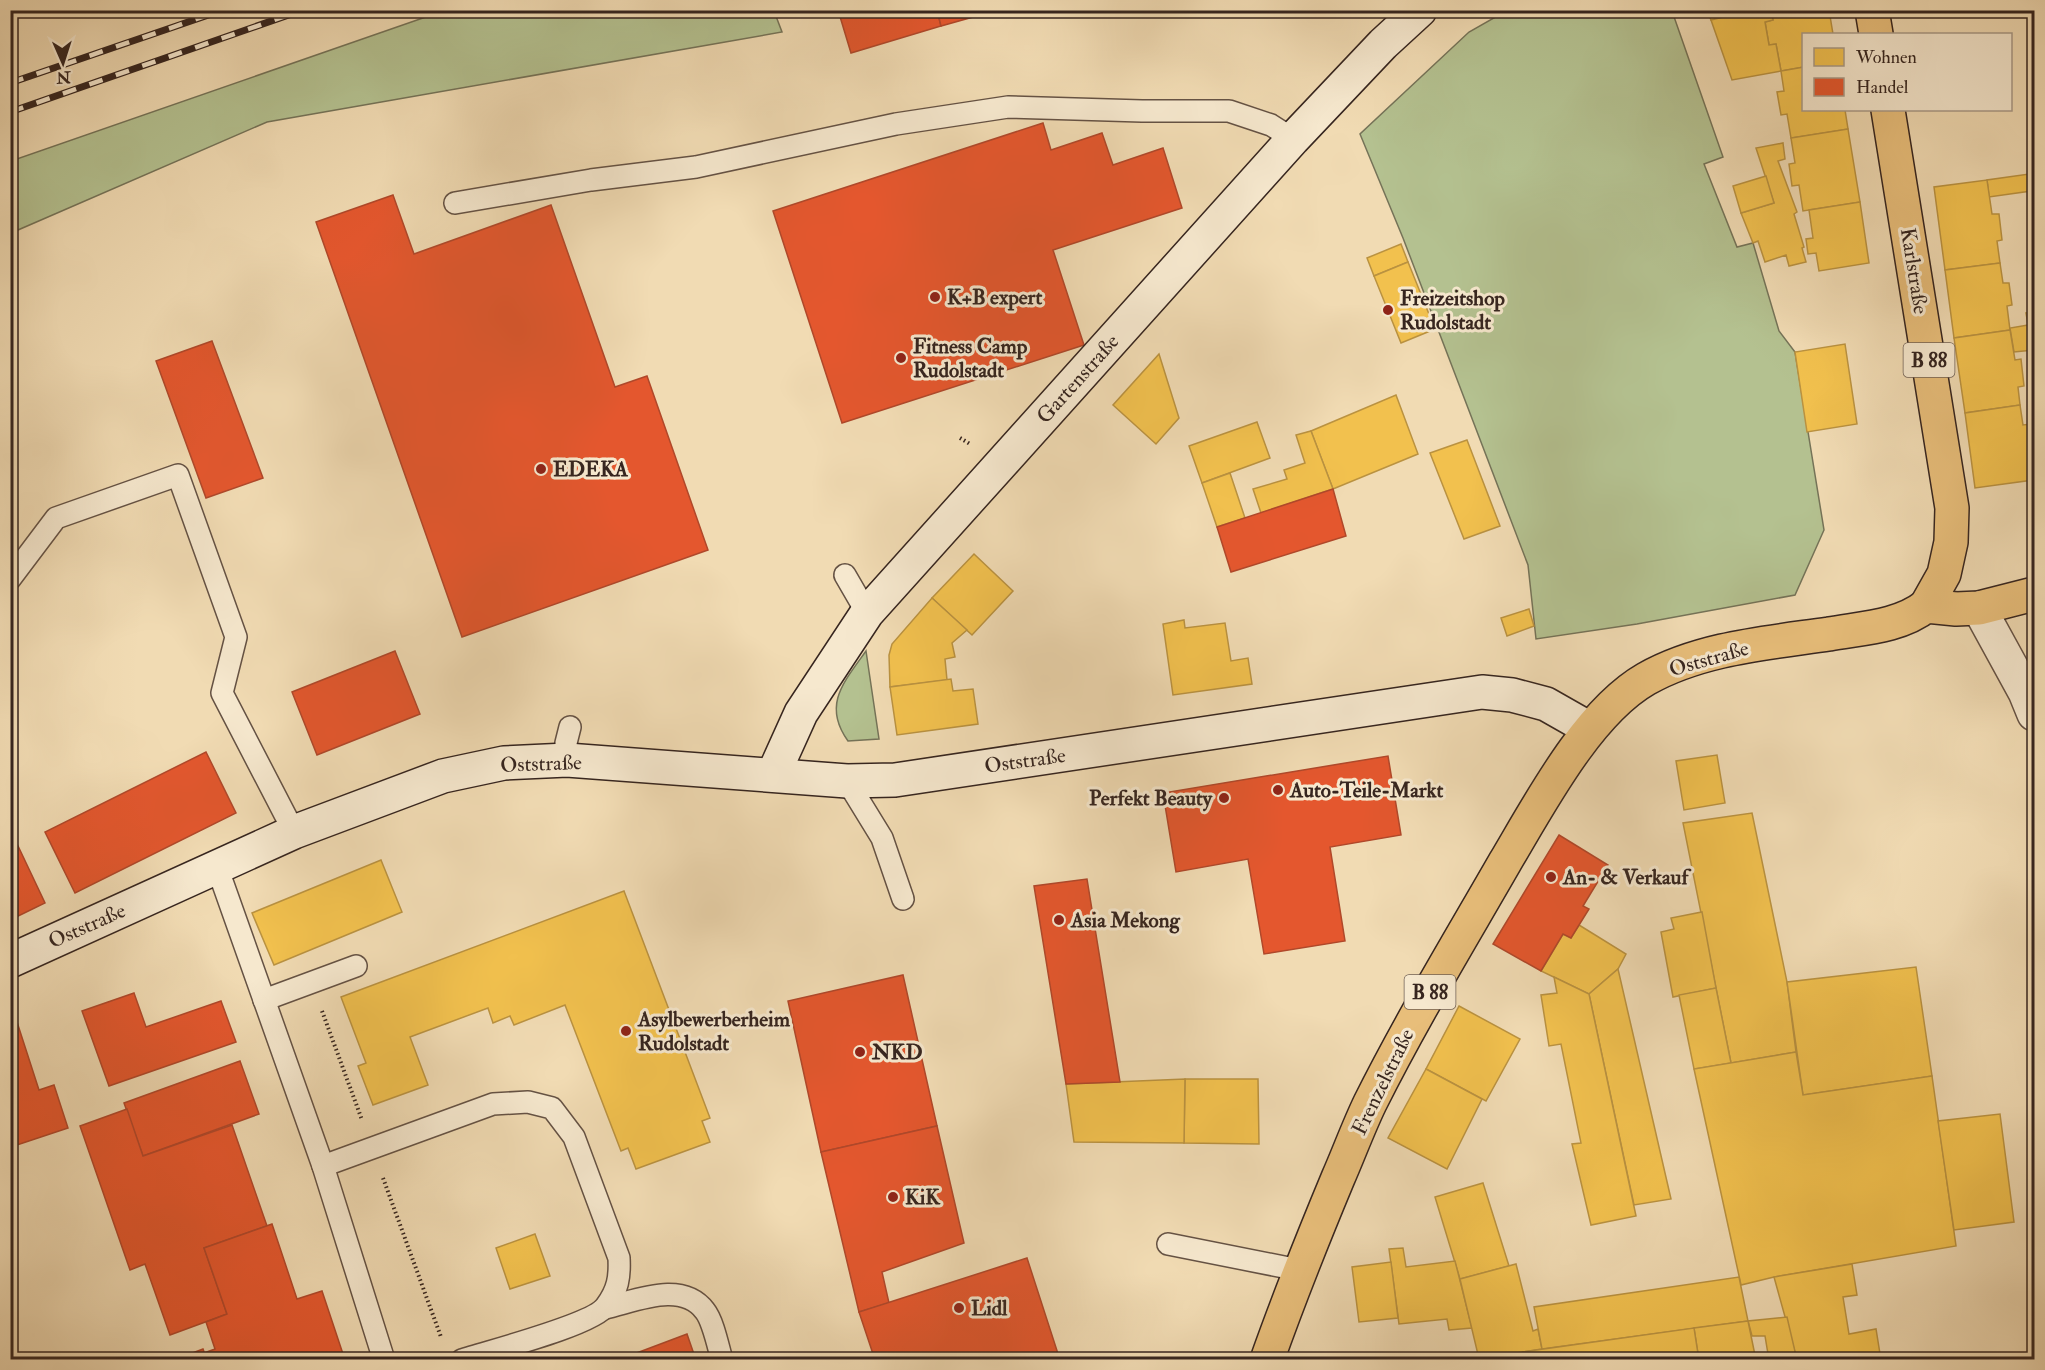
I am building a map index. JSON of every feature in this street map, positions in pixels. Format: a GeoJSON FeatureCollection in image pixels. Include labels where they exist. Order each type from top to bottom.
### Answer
{"type":"FeatureCollection","features":[{"type":"Feature","properties":{"kind":"main road","name":"Gartenstraße"},"geometry":{"type":"LineString","coordinates":[[773,775],[801,713],[867,614],[1293,139],[1383,44],[1420,10]]}},
{"type":"Feature","properties":{"kind":"main road"},"geometry":{"type":"LineString","coordinates":[[1872,10],[1875,33]]}},
{"type":"Feature","properties":{"kind":"main road","name":"Karlstraße"},"geometry":{"type":"LineString","coordinates":[[1888,111],[1952,508],[1951,542],[1944,574],[1926,606]]}},
{"type":"Feature","properties":{"kind":"main road"},"geometry":{"type":"LineString","coordinates":[[1926,606],[1956,609],[1979,608],[2034,594]]}},
{"type":"Feature","properties":{"kind":"main road","name":"Oststraße"},"geometry":{"type":"LineString","coordinates":[[10,961],[294,832],[443,776],[504,763],[567,760],[847,781],[895,780],[1482,692],[1512,695],[1546,704],[1590,729],[1644,680],[1683,662],[1736,648],[1889,624],[1920,611],[1926,606]]}},
{"type":"Feature","properties":{"kind":"main road"},"geometry":{"type":"LineString","coordinates":[[1979,608],[2025,692],[2034,714]]}},
{"type":"Feature","properties":{"kind":"main road","name":"Frenzelstraße"},"geometry":{"type":"LineString","coordinates":[[1267,1359],[1299,1270],[1369,1106],[1406,1034],[1540,802],[1590,729]]}},
{"type":"Feature","properties":{"kind":"lane"},"geometry":{"type":"LineString","coordinates":[[455,203],[591,180],[696,167],[896,124],[1008,106],[1230,111],[1271,125],[1293,139]]}},
{"type":"Feature","properties":{"kind":"lane"},"geometry":{"type":"LineString","coordinates":[[10,579],[56,518],[178,475],[236,637],[222,693],[294,832]]}},
{"type":"Feature","properties":{"kind":"lane"},"geometry":{"type":"LineString","coordinates":[[845,575],[867,614]]}},
{"type":"Feature","properties":{"kind":"lane"},"geometry":{"type":"LineString","coordinates":[[567,760],[566,743],[570,727]]}},
{"type":"Feature","properties":{"kind":"lane"},"geometry":{"type":"LineString","coordinates":[[847,781],[882,838],[903,899]]}},
{"type":"Feature","properties":{"kind":"lane"},"geometry":{"type":"LineString","coordinates":[[217,867],[322,1166],[384,1359]]}},
{"type":"Feature","properties":{"kind":"lane"},"geometry":{"type":"LineString","coordinates":[[264,1000],[356,966]]}},
{"type":"Feature","properties":{"kind":"lane"},"geometry":{"type":"LineString","coordinates":[[322,1166],[493,1104],[528,1102],[552,1108],[574,1137],[619,1258],[620,1278],[605,1308]]}},
{"type":"Feature","properties":{"kind":"lane"},"geometry":{"type":"LineString","coordinates":[[1168,1244],[1299,1270]]}},
{"type":"Feature","properties":{"kind":"lane"},"geometry":{"type":"LineString","coordinates":[[462,1359],[580,1323],[605,1308],[666,1294],[690,1296],[706,1312],[722,1359]]}},
{"type":"Feature","properties":{"kind":"green space"},"geometry":{"type":"Polygon","coordinates":[[[443,11],[774,11],[782,32],[267,122],[11,233],[11,161],[443,11]]]}},
{"type":"Feature","properties":{"kind":"green space"},"geometry":{"type":"Polygon","coordinates":[[[1506,11],[1672,11],[1723,157],[1704,164],[1737,247],[1753,243],[1779,331],[1795,352],[1824,530],[1795,595],[1637,624],[1536,639],[1528,565],[1403,238],[1360,134],[1469,32],[1506,11]]]}},
{"type":"Feature","properties":{"kind":"green space"},"geometry":{"type":"Polygon","coordinates":[[[866,651],[879,739],[848,741],[840,728],[836,705],[850,673],[866,651]]]}},
{"type":"Feature","properties":{"kind":"building: Wohnen"},"geometry":{"type":"Polygon","coordinates":[[[1707,10],[1750,10],[1750,11],[1711,20],[1707,10]]]}},
{"type":"Feature","properties":{"kind":"building: Wohnen"},"geometry":{"type":"Polygon","coordinates":[[[1753,10],[1771,10],[1773,20],[1765,22],[1769,45],[1776,44],[1781,71],[1732,80],[1711,20],[1753,10]]]}},
{"type":"Feature","properties":{"kind":"building: Wohnen"},"geometry":{"type":"Polygon","coordinates":[[[1771,10],[1829,10],[1833,33],[1802,33],[1802,67],[1781,71],[1776,44],[1769,45],[1765,22],[1773,20],[1771,10]]]}},
{"type":"Feature","properties":{"kind":"building: Wohnen"},"geometry":{"type":"Polygon","coordinates":[[[1802,67],[1802,111],[1845,111],[1848,129],[1791,138],[1787,114],[1781,115],[1777,92],[1784,91],[1781,71],[1802,67]]]}},
{"type":"Feature","properties":{"kind":"building: Wohnen"},"geometry":{"type":"Polygon","coordinates":[[[1848,129],[1860,202],[1803,211],[1799,185],[1792,186],[1789,164],[1795,163],[1791,138],[1848,129]]]}},
{"type":"Feature","properties":{"kind":"building: Wohnen"},"geometry":{"type":"Polygon","coordinates":[[[1783,143],[1785,159],[1778,161],[1797,212],[1794,214],[1806,262],[1789,266],[1786,255],[1765,262],[1758,241],[1753,243],[1741,213],[1774,203],[1756,148],[1783,143]]]}},
{"type":"Feature","properties":{"kind":"building: Wohnen"},"geometry":{"type":"Polygon","coordinates":[[[2029,174],[2031,191],[1989,197],[1987,180],[2029,174]]]}},
{"type":"Feature","properties":{"kind":"building: Wohnen"},"geometry":{"type":"Polygon","coordinates":[[[1766,176],[1774,203],[1741,213],[1733,186],[1766,176]]]}},
{"type":"Feature","properties":{"kind":"building: Wohnen"},"geometry":{"type":"Polygon","coordinates":[[[1987,180],[1992,214],[1999,214],[2002,240],[1997,241],[2000,263],[1945,270],[1934,187],[1987,180]]]}},
{"type":"Feature","properties":{"kind":"building: Wohnen"},"geometry":{"type":"Polygon","coordinates":[[[1860,202],[1869,263],[1819,271],[1816,253],[1808,254],[1806,239],[1813,238],[1809,210],[1860,202]]]}},
{"type":"Feature","properties":{"kind":"building: Wohnen"},"geometry":{"type":"Polygon","coordinates":[[[1401,244],[1408,262],[1374,276],[1367,258],[1401,244]]]}},
{"type":"Feature","properties":{"kind":"building: Wohnen"},"geometry":{"type":"Polygon","coordinates":[[[1408,262],[1435,329],[1401,343],[1374,276],[1408,262]]]}},
{"type":"Feature","properties":{"kind":"building: Wohnen"},"geometry":{"type":"Polygon","coordinates":[[[2000,263],[2003,283],[2009,283],[2012,305],[2007,306],[2010,330],[1954,338],[1945,270],[2000,263]]]}},
{"type":"Feature","properties":{"kind":"building: Wohnen"},"geometry":{"type":"Polygon","coordinates":[[[2034,312],[2034,325],[2028,325],[2026,313],[2034,312]]]}},
{"type":"Feature","properties":{"kind":"building: Wohnen"},"geometry":{"type":"Polygon","coordinates":[[[2034,325],[2034,350],[2014,352],[2010,328],[2034,325]]]}},
{"type":"Feature","properties":{"kind":"building: Wohnen"},"geometry":{"type":"Polygon","coordinates":[[[2010,330],[2015,360],[2021,359],[2024,386],[2018,387],[2020,405],[1965,413],[1954,338],[2010,330]]]}},
{"type":"Feature","properties":{"kind":"building: Wohnen"},"geometry":{"type":"Polygon","coordinates":[[[1845,344],[1857,424],[1807,432],[1795,352],[1845,344]]]}},
{"type":"Feature","properties":{"kind":"building: Wohnen"},"geometry":{"type":"Polygon","coordinates":[[[1159,354],[1179,418],[1156,444],[1113,405],[1159,354]]]}},
{"type":"Feature","properties":{"kind":"building: Wohnen"},"geometry":{"type":"Polygon","coordinates":[[[1396,395],[1418,454],[1333,489],[1311,431],[1396,395]]]}},
{"type":"Feature","properties":{"kind":"building: Wohnen"},"geometry":{"type":"Polygon","coordinates":[[[2020,405],[2023,425],[2031,424],[2034,449],[2029,450],[2033,480],[1975,488],[1965,413],[2020,405]]]}},
{"type":"Feature","properties":{"kind":"building: Wohnen"},"geometry":{"type":"Polygon","coordinates":[[[1257,422],[1270,458],[1202,483],[1189,446],[1257,422]]]}},
{"type":"Feature","properties":{"kind":"building: Wohnen"},"geometry":{"type":"Polygon","coordinates":[[[1311,431],[1333,489],[1261,513],[1253,489],[1287,479],[1284,470],[1305,463],[1296,435],[1311,431]]]}},
{"type":"Feature","properties":{"kind":"building: Wohnen"},"geometry":{"type":"Polygon","coordinates":[[[1467,440],[1500,526],[1464,539],[1430,453],[1467,440]]]}},
{"type":"Feature","properties":{"kind":"building: Wohnen"},"geometry":{"type":"Polygon","coordinates":[[[2034,449],[2034,480],[2033,480],[2029,450],[2034,449]]]}},
{"type":"Feature","properties":{"kind":"building: Wohnen"},"geometry":{"type":"Polygon","coordinates":[[[1230,473],[1245,518],[1217,527],[1202,483],[1230,473]]]}},
{"type":"Feature","properties":{"kind":"building: Wohnen"},"geometry":{"type":"Polygon","coordinates":[[[974,554],[1013,591],[972,635],[932,598],[974,554]]]}},
{"type":"Feature","properties":{"kind":"building: Wohnen"},"geometry":{"type":"Polygon","coordinates":[[[932,598],[967,630],[952,643],[955,657],[945,659],[947,680],[890,687],[889,655],[892,644],[932,598]]]}},
{"type":"Feature","properties":{"kind":"building: Wohnen"},"geometry":{"type":"Polygon","coordinates":[[[1529,609],[1534,626],[1507,636],[1501,618],[1529,609]]]}},
{"type":"Feature","properties":{"kind":"building: Wohnen"},"geometry":{"type":"Polygon","coordinates":[[[1184,620],[1185,628],[1225,623],[1231,661],[1248,658],[1252,684],[1173,695],[1163,624],[1184,620]]]}},
{"type":"Feature","properties":{"kind":"building: Wohnen"},"geometry":{"type":"Polygon","coordinates":[[[951,679],[953,691],[973,689],[978,724],[897,735],[890,687],[951,679]]]}},
{"type":"Feature","properties":{"kind":"building: Wohnen"},"geometry":{"type":"Polygon","coordinates":[[[1717,755],[1725,803],[1684,810],[1676,761],[1717,755]]]}},
{"type":"Feature","properties":{"kind":"building: Wohnen"},"geometry":{"type":"Polygon","coordinates":[[[1752,813],[1787,982],[1796,1052],[1731,1063],[1683,823],[1752,813]]]}},
{"type":"Feature","properties":{"kind":"building: Wohnen"},"geometry":{"type":"Polygon","coordinates":[[[381,860],[402,912],[274,965],[252,913],[381,860]]]}},
{"type":"Feature","properties":{"kind":"building: Wohnen","name":"Asylbewerberheim Rudolstadt"},"geometry":{"type":"Polygon","coordinates":[[[624,891],[710,1118],[702,1121],[710,1142],[636,1169],[628,1148],[621,1151],[565,1005],[514,1025],[510,1016],[493,1023],[488,1008],[410,1037],[428,1085],[373,1105],[358,1066],[366,1063],[341,997],[624,891]]]}},
{"type":"Feature","properties":{"kind":"building: Wohnen"},"geometry":{"type":"Polygon","coordinates":[[[1702,912],[1716,988],[1673,997],[1661,932],[1674,929],[1671,918],[1702,912]]]}},
{"type":"Feature","properties":{"kind":"building: Wohnen"},"geometry":{"type":"Polygon","coordinates":[[[1579,925],[1626,954],[1618,969],[1589,994],[1541,971],[1563,934],[1571,938],[1579,925]]]}},
{"type":"Feature","properties":{"kind":"building: Wohnen"},"geometry":{"type":"Polygon","coordinates":[[[1916,967],[1932,1076],[1803,1095],[1787,982],[1916,967]]]}},
{"type":"Feature","properties":{"kind":"building: Wohnen"},"geometry":{"type":"Polygon","coordinates":[[[1618,969],[1671,1199],[1634,1205],[1589,994],[1618,969]]]}},
{"type":"Feature","properties":{"kind":"building: Wohnen"},"geometry":{"type":"Polygon","coordinates":[[[1554,977],[1589,994],[1636,1216],[1591,1225],[1572,1144],[1581,1143],[1561,1044],[1549,1046],[1541,995],[1557,993],[1554,977]]]}},
{"type":"Feature","properties":{"kind":"building: Wohnen"},"geometry":{"type":"Polygon","coordinates":[[[1716,988],[1731,1063],[1694,1069],[1679,995],[1716,988]]]}},
{"type":"Feature","properties":{"kind":"building: Wohnen"},"geometry":{"type":"Polygon","coordinates":[[[1459,1006],[1520,1039],[1486,1101],[1426,1069],[1459,1006]]]}},
{"type":"Feature","properties":{"kind":"building: Wohnen"},"geometry":{"type":"Polygon","coordinates":[[[1796,1052],[1803,1095],[1932,1076],[1956,1246],[1774,1277],[1741,1285],[1694,1069],[1796,1052]]]}},
{"type":"Feature","properties":{"kind":"building: Wohnen"},"geometry":{"type":"Polygon","coordinates":[[[1426,1069],[1482,1099],[1447,1169],[1388,1138],[1426,1069]]]}},
{"type":"Feature","properties":{"kind":"building: Wohnen"},"geometry":{"type":"Polygon","coordinates":[[[1185,1079],[1258,1079],[1259,1144],[1184,1143],[1185,1079]]]}},
{"type":"Feature","properties":{"kind":"building: Wohnen"},"geometry":{"type":"Polygon","coordinates":[[[1185,1079],[1184,1143],[1074,1142],[1066,1084],[1185,1079]]]}},
{"type":"Feature","properties":{"kind":"building: Wohnen"},"geometry":{"type":"Polygon","coordinates":[[[2000,1114],[2014,1222],[1954,1230],[1938,1121],[2000,1114]]]}},
{"type":"Feature","properties":{"kind":"building: Wohnen"},"geometry":{"type":"Polygon","coordinates":[[[1483,1183],[1509,1266],[1460,1279],[1435,1197],[1483,1183]]]}},
{"type":"Feature","properties":{"kind":"building: Wohnen"},"geometry":{"type":"Polygon","coordinates":[[[535,1234],[550,1276],[510,1289],[496,1248],[535,1234]]]}},
{"type":"Feature","properties":{"kind":"building: Wohnen"},"geometry":{"type":"Polygon","coordinates":[[[1403,1248],[1406,1267],[1455,1261],[1472,1328],[1449,1330],[1447,1319],[1399,1324],[1389,1249],[1403,1248]]]}},
{"type":"Feature","properties":{"kind":"building: Wohnen"},"geometry":{"type":"Polygon","coordinates":[[[1391,1262],[1398,1318],[1359,1322],[1352,1267],[1391,1262]]]}},
{"type":"Feature","properties":{"kind":"building: Wohnen"},"geometry":{"type":"Polygon","coordinates":[[[1516,1264],[1533,1331],[1538,1329],[1542,1349],[1479,1359],[1460,1279],[1516,1264]]]}},
{"type":"Feature","properties":{"kind":"building: Wohnen"},"geometry":{"type":"Polygon","coordinates":[[[1852,1264],[1857,1295],[1843,1297],[1849,1334],[1876,1329],[1881,1360],[1797,1360],[1774,1277],[1852,1264]]]}},
{"type":"Feature","properties":{"kind":"building: Wohnen"},"geometry":{"type":"Polygon","coordinates":[[[1739,1277],[1748,1321],[1542,1349],[1534,1307],[1739,1277]]]}},
{"type":"Feature","properties":{"kind":"building: Wohnen"},"geometry":{"type":"Polygon","coordinates":[[[1787,1317],[1797,1360],[1769,1360],[1765,1336],[1752,1336],[1748,1321],[1787,1317]]]}},
{"type":"Feature","properties":{"kind":"building: Wohnen"},"geometry":{"type":"Polygon","coordinates":[[[1748,1321],[1756,1360],[1699,1360],[1694,1328],[1748,1321]]]}},
{"type":"Feature","properties":{"kind":"building: Wohnen"},"geometry":{"type":"Polygon","coordinates":[[[1694,1328],[1698,1354],[1660,1360],[1524,1360],[1523,1352],[1694,1328]]]}},
{"type":"Feature","properties":{"kind":"building: Handel"},"geometry":{"type":"Polygon","coordinates":[[[838,10],[937,10],[941,26],[851,53],[838,10]]]}},
{"type":"Feature","properties":{"kind":"building: Handel"},"geometry":{"type":"Polygon","coordinates":[[[937,10],[990,10],[991,12],[941,26],[937,10]]]}},
{"type":"Feature","properties":{"kind":"building: Handel","name":"K+B expert"},"geometry":{"type":"Polygon","coordinates":[[[1043,123],[1051,150],[1102,133],[1113,165],[1163,148],[1182,208],[1053,250],[1084,345],[842,423],[773,211],[1043,123]]]}},
{"type":"Feature","properties":{"kind":"building: Handel","name":"EDEKA"},"geometry":{"type":"Polygon","coordinates":[[[393,195],[414,254],[551,205],[615,387],[647,376],[708,550],[462,637],[316,222],[393,195]]]}},
{"type":"Feature","properties":{"kind":"building: Handel"},"geometry":{"type":"Polygon","coordinates":[[[212,341],[263,478],[206,498],[156,361],[212,341]]]}},
{"type":"Feature","properties":{"kind":"building: Handel"},"geometry":{"type":"Polygon","coordinates":[[[1333,489],[1346,536],[1231,572],[1217,527],[1333,489]]]}},
{"type":"Feature","properties":{"kind":"building: Handel"},"geometry":{"type":"Polygon","coordinates":[[[395,651],[420,714],[317,755],[292,692],[395,651]]]}},
{"type":"Feature","properties":{"kind":"building: Handel"},"geometry":{"type":"Polygon","coordinates":[[[206,752],[236,813],[75,893],[45,832],[206,752]]]}},
{"type":"Feature","properties":{"kind":"building: Handel"},"geometry":{"type":"Polygon","coordinates":[[[1388,756],[1401,835],[1330,847],[1345,941],[1264,954],[1248,859],[1176,872],[1163,793],[1388,756]]]}},
{"type":"Feature","properties":{"kind":"building: Handel"},"geometry":{"type":"Polygon","coordinates":[[[10,829],[45,903],[10,920],[10,829]]]}},
{"type":"Feature","properties":{"kind":"building: Handel"},"geometry":{"type":"Polygon","coordinates":[[[1559,835],[1608,865],[1583,906],[1589,909],[1571,938],[1563,934],[1541,971],[1493,944],[1559,835]]]}},
{"type":"Feature","properties":{"kind":"building: Handel"},"geometry":{"type":"Polygon","coordinates":[[[1087,879],[1120,1082],[1066,1084],[1034,886],[1087,879]]]}},
{"type":"Feature","properties":{"kind":"building: Handel","name":"NKD"},"geometry":{"type":"Polygon","coordinates":[[[903,975],[937,1126],[821,1152],[788,1001],[903,975]]]}},
{"type":"Feature","properties":{"kind":"building: Handel"},"geometry":{"type":"Polygon","coordinates":[[[134,993],[146,1027],[221,1001],[236,1042],[109,1086],[82,1011],[134,993]]]}},
{"type":"Feature","properties":{"kind":"building: Handel"},"geometry":{"type":"Polygon","coordinates":[[[17,1022],[39,1090],[54,1085],[68,1128],[11,1147],[10,1025],[17,1022]]]}},
{"type":"Feature","properties":{"kind":"building: Handel"},"geometry":{"type":"Polygon","coordinates":[[[240,1061],[259,1114],[143,1156],[124,1103],[240,1061]]]}},
{"type":"Feature","properties":{"kind":"building: Handel"},"geometry":{"type":"Polygon","coordinates":[[[127,1109],[143,1156],[232,1125],[267,1226],[204,1248],[227,1314],[170,1335],[145,1264],[130,1270],[80,1126],[127,1109]]]}},
{"type":"Feature","properties":{"kind":"building: Handel","name":"KiK"},"geometry":{"type":"Polygon","coordinates":[[[937,1126],[964,1243],[882,1272],[889,1303],[859,1312],[821,1152],[937,1126]]]}},
{"type":"Feature","properties":{"kind":"building: Handel"},"geometry":{"type":"Polygon","coordinates":[[[272,1224],[297,1299],[322,1291],[345,1360],[207,1360],[204,1353],[215,1349],[206,1322],[227,1314],[204,1248],[272,1224]]]}},
{"type":"Feature","properties":{"kind":"building: Handel","name":"Lidl"},"geometry":{"type":"Polygon","coordinates":[[[1027,1258],[1060,1360],[875,1360],[859,1312],[1027,1258]]]}},
{"type":"Feature","properties":{"kind":"building: Handel"},"geometry":{"type":"Polygon","coordinates":[[[687,1334],[696,1360],[618,1360],[687,1334]]]}},
{"type":"Feature","properties":{"kind":"building: Handel"},"geometry":{"type":"Polygon","coordinates":[[[203,1349],[207,1360],[174,1360],[203,1349]]]}},
{"type":"Feature","properties":{"kind":"railway"},"geometry":{"type":"LineString","coordinates":[[10,83],[223,10]]}},
{"type":"Feature","properties":{"kind":"railway"},"geometry":{"type":"LineString","coordinates":[[10,112],[303,10]]}},
{"type":"Feature","properties":{"kind":"place","name":"K+B expert"},"geometry":{"type":"Point","coordinates":[935,297]}},
{"type":"Feature","properties":{"kind":"place","name":"Freizeitshop Rudolstadt"},"geometry":{"type":"Point","coordinates":[1388,310]}},
{"type":"Feature","properties":{"kind":"place","name":"Fitness Camp Rudolstadt"},"geometry":{"type":"Point","coordinates":[901,358]}},
{"type":"Feature","properties":{"kind":"place","name":"EDEKA"},"geometry":{"type":"Point","coordinates":[541,469]}},
{"type":"Feature","properties":{"kind":"place","name":"Auto-Teile-Markt"},"geometry":{"type":"Point","coordinates":[1278,790]}},
{"type":"Feature","properties":{"kind":"place","name":"Perfekt Beauty"},"geometry":{"type":"Point","coordinates":[1224,798]}},
{"type":"Feature","properties":{"kind":"place","name":"An- & Verkauf"},"geometry":{"type":"Point","coordinates":[1551,877]}},
{"type":"Feature","properties":{"kind":"place","name":"Asia Mekong"},"geometry":{"type":"Point","coordinates":[1059,920]}},
{"type":"Feature","properties":{"kind":"place","name":"Asylbewerberheim Rudolstadt"},"geometry":{"type":"Point","coordinates":[626,1031]}},
{"type":"Feature","properties":{"kind":"place","name":"NKD"},"geometry":{"type":"Point","coordinates":[860,1052]}},
{"type":"Feature","properties":{"kind":"place","name":"KiK"},"geometry":{"type":"Point","coordinates":[893,1197]}},
{"type":"Feature","properties":{"kind":"place","name":"Lidl"},"geometry":{"type":"Point","coordinates":[959,1308]}}]}
